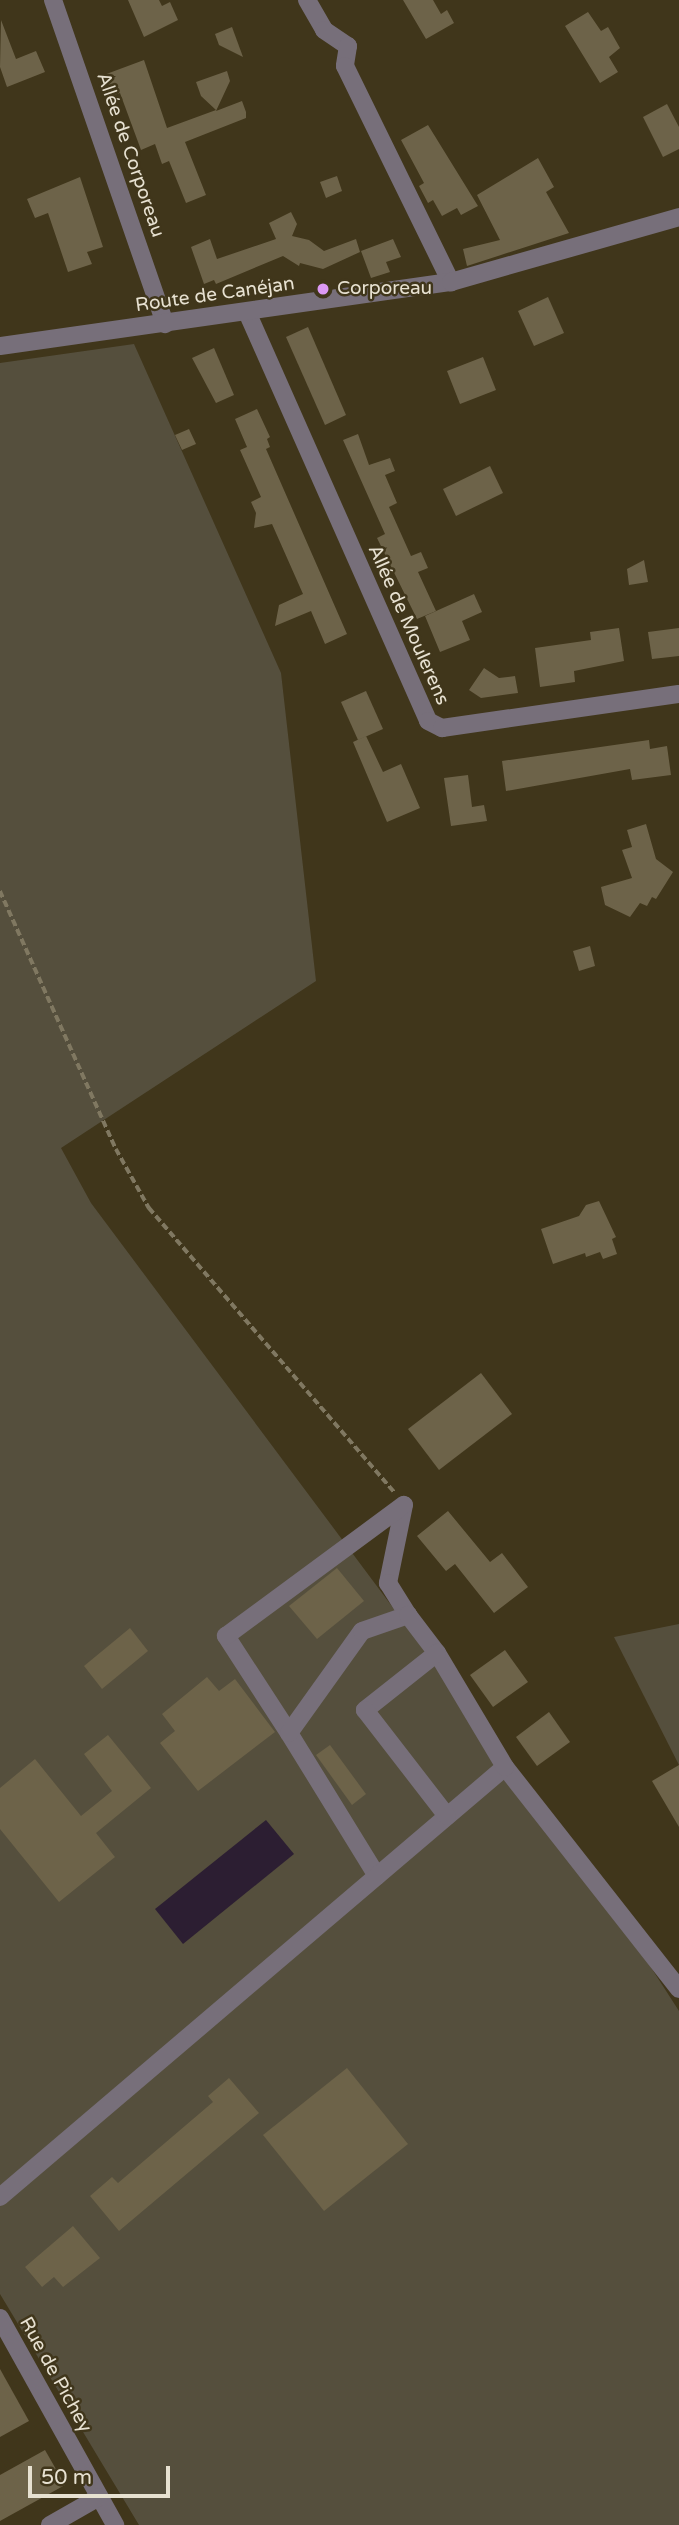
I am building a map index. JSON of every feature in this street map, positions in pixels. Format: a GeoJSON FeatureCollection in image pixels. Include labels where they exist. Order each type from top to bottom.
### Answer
{"type":"FeatureCollection","features":[{"type":"Feature","properties":{"kind":"street","name":"Allée de Corporeau"},"geometry":{"type":"LineString","coordinates":[[53,0],[165,324]]}},
{"type":"Feature","properties":{"kind":"street"},"geometry":{"type":"LineString","coordinates":[[307,0],[324,30],[348,46],[345,66],[451,282]]}},
{"type":"Feature","properties":{"kind":"street","name":"Route de Canéjan"},"geometry":{"type":"LineString","coordinates":[[0,346],[451,282],[679,217]]}},
{"type":"Feature","properties":{"kind":"street","name":"Allée de Moulerens"},"geometry":{"type":"LineString","coordinates":[[247,312],[428,722],[442,728],[679,694]]}},
{"type":"Feature","properties":{"kind":"street"},"geometry":{"type":"LineString","coordinates":[[404,1504],[388,1583],[437,1653],[505,1767],[679,1989]]}},
{"type":"Feature","properties":{"kind":"street"},"geometry":{"type":"LineString","coordinates":[[377,1876],[226,1636],[404,1504]]}},
{"type":"Feature","properties":{"kind":"street"},"geometry":{"type":"LineString","coordinates":[[289,1733],[362,1632],[408,1615]]}},
{"type":"Feature","properties":{"kind":"street"},"geometry":{"type":"LineString","coordinates":[[437,1653],[365,1710],[447,1816]]}},
{"type":"Feature","properties":{"kind":"street"},"geometry":{"type":"LineString","coordinates":[[0,2197],[505,1767]]}},
{"type":"Feature","properties":{"kind":"street","name":"Rue de Pichey"},"geometry":{"type":"LineString","coordinates":[[0,2318],[115,2525]]}},
{"type":"Feature","properties":{"kind":"street"},"geometry":{"type":"LineString","coordinates":[[50,2525],[99,2497]]}},
{"type":"Feature","properties":{"kind":"path"},"geometry":{"type":"LineString","coordinates":[[0,891],[116,1149],[149,1208],[404,1504]]}},
{"type":"Feature","properties":{"kind":"shaded area"},"geometry":{"type":"Polygon","coordinates":[[[134,344],[281,673],[316,981],[61,1148],[91,1203],[585,1865],[679,2011],[679,2525],[139,2525],[0,2294],[0,363],[134,344]]]}},
{"type":"Feature","properties":{"kind":"shaded area"},"geometry":{"type":"Polygon","coordinates":[[[679,1624],[679,1765],[614,1637],[679,1624]]]}},
{"type":"Feature","properties":{"kind":"shaded area"},"geometry":{"type":"Polygon","coordinates":[[[266,1820],[294,1854],[183,1944],[155,1909],[266,1820]]]}},
{"type":"Feature","properties":{"kind":"building"},"geometry":{"type":"Polygon","coordinates":[[[128,0],[159,0],[162,6],[170,2],[178,20],[144,37],[128,0]]]}},
{"type":"Feature","properties":{"kind":"building"},"geometry":{"type":"Polygon","coordinates":[[[403,0],[433,0],[441,14],[447,10],[454,23],[426,39],[403,0]]]}},
{"type":"Feature","properties":{"kind":"building"},"geometry":{"type":"Polygon","coordinates":[[[588,12],[601,31],[608,27],[620,48],[609,57],[618,72],[600,83],[565,26],[588,12]]]}},
{"type":"Feature","properties":{"kind":"building"},"geometry":{"type":"Polygon","coordinates":[[[1,20],[16,59],[36,51],[45,72],[7,87],[0,67],[1,20]]]}},
{"type":"Feature","properties":{"kind":"building"},"geometry":{"type":"Polygon","coordinates":[[[232,27],[243,57],[219,45],[215,34],[232,27]]]}},
{"type":"Feature","properties":{"kind":"building"},"geometry":{"type":"Polygon","coordinates":[[[144,60],[167,128],[216,110],[201,96],[196,82],[227,71],[230,81],[216,111],[242,101],[246,112],[246,118],[185,142],[206,195],[186,203],[169,161],[162,164],[155,144],[141,150],[120,93],[109,97],[101,76],[144,60]]]}},
{"type":"Feature","properties":{"kind":"building"},"geometry":{"type":"Polygon","coordinates":[[[667,104],[679,127],[679,149],[663,157],[643,117],[667,104]]]}},
{"type":"Feature","properties":{"kind":"building"},"geometry":{"type":"Polygon","coordinates":[[[428,125],[478,206],[461,215],[457,208],[442,216],[433,200],[428,203],[419,186],[424,183],[401,140],[428,125]]]}},
{"type":"Feature","properties":{"kind":"building"},"geometry":{"type":"Polygon","coordinates":[[[538,158],[554,187],[546,192],[569,233],[467,266],[463,249],[500,240],[477,195],[538,158]]]}},
{"type":"Feature","properties":{"kind":"building"},"geometry":{"type":"Polygon","coordinates":[[[337,176],[342,191],[326,198],[320,182],[337,176]]]}},
{"type":"Feature","properties":{"kind":"building"},"geometry":{"type":"Polygon","coordinates":[[[80,177],[103,247],[87,252],[92,264],[68,272],[48,213],[35,218],[27,199],[80,177]]]}},
{"type":"Feature","properties":{"kind":"building"},"geometry":{"type":"Polygon","coordinates":[[[291,212],[297,224],[292,236],[309,240],[324,251],[356,239],[360,252],[323,269],[300,263],[299,266],[283,256],[216,284],[214,280],[204,284],[191,247],[210,239],[217,259],[276,239],[269,223],[291,212]]]}},
{"type":"Feature","properties":{"kind":"building"},"geometry":{"type":"Polygon","coordinates":[[[393,239],[401,257],[386,262],[390,272],[371,278],[361,251],[393,239]]]}},
{"type":"Feature","properties":{"kind":"building"},"geometry":{"type":"Polygon","coordinates":[[[548,297],[564,333],[534,346],[518,311],[548,297]]]}},
{"type":"Feature","properties":{"kind":"building"},"geometry":{"type":"Polygon","coordinates":[[[308,327],[346,415],[325,425],[286,337],[308,327]]]}},
{"type":"Feature","properties":{"kind":"building"},"geometry":{"type":"Polygon","coordinates":[[[214,348],[234,395],[216,403],[192,358],[214,348]]]}},
{"type":"Feature","properties":{"kind":"building"},"geometry":{"type":"Polygon","coordinates":[[[483,357],[496,390],[460,404],[447,371],[483,357]]]}},
{"type":"Feature","properties":{"kind":"building"},"geometry":{"type":"Polygon","coordinates":[[[257,409],[270,437],[267,439],[270,447],[266,449],[347,634],[325,644],[311,611],[275,626],[279,605],[303,594],[272,524],[254,528],[256,513],[251,502],[261,497],[240,450],[247,447],[235,419],[257,409]]]}},
{"type":"Feature","properties":{"kind":"building"},"geometry":{"type":"Polygon","coordinates":[[[189,429],[196,444],[182,450],[175,435],[189,429]]]}},
{"type":"Feature","properties":{"kind":"building"},"geometry":{"type":"Polygon","coordinates":[[[358,434],[369,465],[390,458],[395,471],[385,475],[397,503],[389,507],[411,556],[421,552],[428,568],[418,572],[436,611],[417,619],[377,538],[385,534],[343,440],[358,434]]]}},
{"type":"Feature","properties":{"kind":"building"},"geometry":{"type":"Polygon","coordinates":[[[490,466],[503,493],[456,516],[443,489],[490,466]]]}},
{"type":"Feature","properties":{"kind":"building"},"geometry":{"type":"Polygon","coordinates":[[[644,560],[648,582],[629,585],[627,569],[644,560]]]}},
{"type":"Feature","properties":{"kind":"building"},"geometry":{"type":"Polygon","coordinates":[[[474,594],[482,612],[462,621],[470,640],[440,652],[425,616],[474,594]]]}},
{"type":"Feature","properties":{"kind":"building"},"geometry":{"type":"Polygon","coordinates":[[[619,628],[624,661],[574,671],[575,682],[540,687],[535,648],[591,640],[590,632],[619,628]]]}},
{"type":"Feature","properties":{"kind":"building"},"geometry":{"type":"Polygon","coordinates":[[[679,628],[679,656],[652,659],[648,632],[679,628]]]}},
{"type":"Feature","properties":{"kind":"building"},"geometry":{"type":"Polygon","coordinates":[[[484,668],[499,678],[515,676],[518,693],[481,698],[469,690],[484,668]]]}},
{"type":"Feature","properties":{"kind":"building"},"geometry":{"type":"Polygon","coordinates":[[[366,691],[383,729],[358,740],[341,702],[366,691]]]}},
{"type":"Feature","properties":{"kind":"building"},"geometry":{"type":"Polygon","coordinates":[[[366,736],[383,772],[401,764],[420,808],[387,822],[353,742],[366,736]]]}},
{"type":"Feature","properties":{"kind":"building"},"geometry":{"type":"Polygon","coordinates":[[[649,740],[650,749],[667,746],[671,775],[632,780],[630,769],[506,791],[502,761],[649,740]]]}},
{"type":"Feature","properties":{"kind":"building"},"geometry":{"type":"Polygon","coordinates":[[[468,775],[472,807],[484,805],[487,821],[451,826],[444,778],[468,775]]]}},
{"type":"Feature","properties":{"kind":"building"},"geometry":{"type":"Polygon","coordinates":[[[646,824],[656,859],[673,872],[656,899],[652,897],[647,906],[640,903],[630,917],[605,905],[601,887],[632,878],[622,850],[632,847],[627,830],[646,824]]]}},
{"type":"Feature","properties":{"kind":"building"},"geometry":{"type":"Polygon","coordinates":[[[590,946],[595,966],[579,971],[573,951],[590,946]]]}},
{"type":"Feature","properties":{"kind":"building"},"geometry":{"type":"Polygon","coordinates":[[[599,1201],[616,1237],[612,1239],[617,1254],[603,1259],[600,1252],[586,1257],[585,1253],[553,1264],[541,1229],[579,1216],[586,1205],[599,1201]]]}},
{"type":"Feature","properties":{"kind":"building"},"geometry":{"type":"Polygon","coordinates":[[[481,1373],[512,1414],[439,1470],[408,1429],[481,1373]]]}},
{"type":"Feature","properties":{"kind":"building"},"geometry":{"type":"Polygon","coordinates":[[[448,1511],[490,1562],[502,1553],[528,1587],[494,1613],[455,1564],[446,1571],[417,1536],[448,1511]]]}},
{"type":"Feature","properties":{"kind":"building"},"geometry":{"type":"Polygon","coordinates":[[[337,1568],[364,1601],[317,1639],[289,1606],[337,1568]]]}},
{"type":"Feature","properties":{"kind":"building"},"geometry":{"type":"Polygon","coordinates":[[[130,1628],[148,1651],[102,1689],[84,1666],[130,1628]]]}},
{"type":"Feature","properties":{"kind":"building"},"geometry":{"type":"Polygon","coordinates":[[[505,1650],[528,1682],[493,1707],[470,1675],[505,1650]]]}},
{"type":"Feature","properties":{"kind":"building"},"geometry":{"type":"Polygon","coordinates":[[[207,1677],[219,1691],[235,1679],[275,1732],[198,1791],[160,1743],[175,1731],[162,1714],[207,1677]]]}},
{"type":"Feature","properties":{"kind":"building"},"geometry":{"type":"Polygon","coordinates":[[[549,1712],[570,1742],[537,1766],[516,1737],[549,1712]]]}},
{"type":"Feature","properties":{"kind":"building"},"geometry":{"type":"Polygon","coordinates":[[[108,1735],[151,1788],[96,1833],[115,1857],[59,1902],[0,1829],[0,1788],[35,1759],[81,1816],[112,1791],[84,1754],[108,1735]]]}},
{"type":"Feature","properties":{"kind":"building"},"geometry":{"type":"Polygon","coordinates":[[[330,1745],[366,1794],[352,1805],[316,1755],[330,1745]]]}},
{"type":"Feature","properties":{"kind":"building"},"geometry":{"type":"Polygon","coordinates":[[[679,1765],[679,1827],[652,1781],[679,1765]]]}},
{"type":"Feature","properties":{"kind":"building"},"geometry":{"type":"Polygon","coordinates":[[[347,2068],[408,2144],[324,2211],[263,2135],[347,2068]]]}},
{"type":"Feature","properties":{"kind":"building"},"geometry":{"type":"Polygon","coordinates":[[[229,2078],[259,2113],[119,2231],[90,2196],[112,2177],[118,2183],[213,2102],[208,2096],[229,2078]]]}},
{"type":"Feature","properties":{"kind":"building"},"geometry":{"type":"Polygon","coordinates":[[[73,2226],[100,2258],[63,2287],[54,2277],[42,2287],[25,2267],[73,2226]]]}},
{"type":"Feature","properties":{"kind":"building"},"geometry":{"type":"Polygon","coordinates":[[[0,2369],[29,2421],[0,2437],[0,2369]]]}},
{"type":"Feature","properties":{"kind":"building"},"geometry":{"type":"Polygon","coordinates":[[[45,2450],[65,2485],[0,2521],[0,2475],[45,2450]]]}},
{"type":"Feature","properties":{"kind":"place","name":"Corporeau"},"geometry":{"type":"Point","coordinates":[323,289]}}]}
